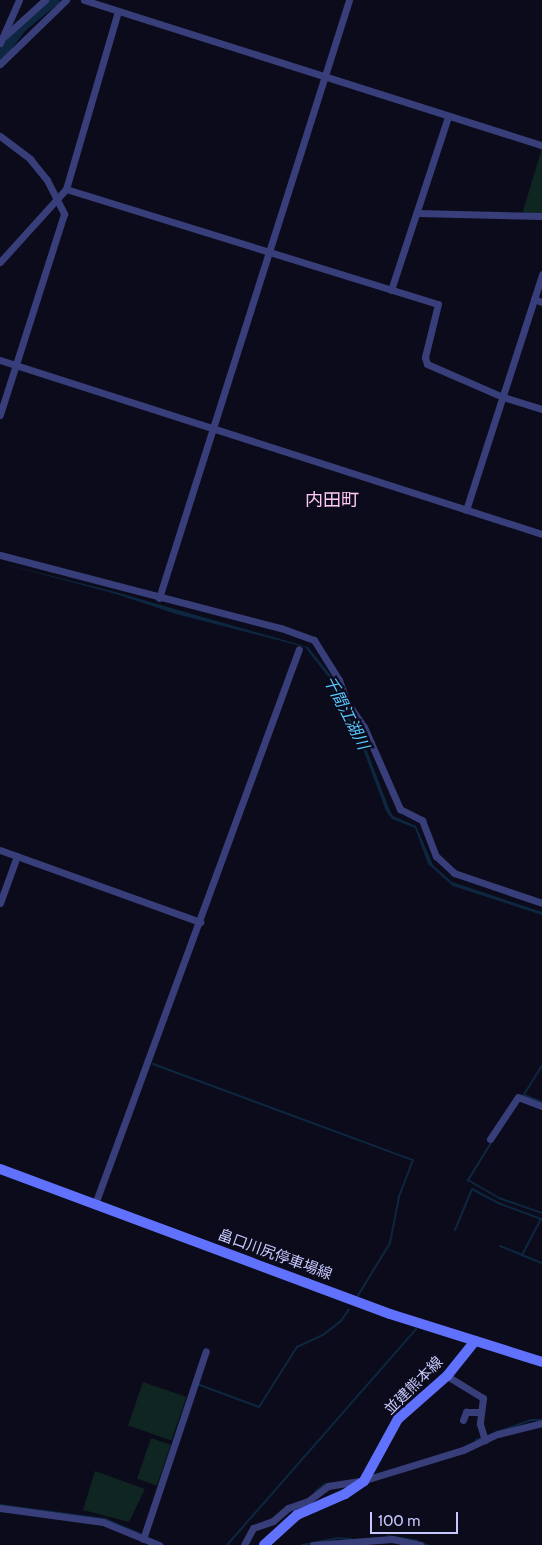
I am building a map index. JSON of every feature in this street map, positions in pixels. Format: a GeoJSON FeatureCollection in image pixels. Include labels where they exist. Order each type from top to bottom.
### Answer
{"type":"FeatureCollection","features":[{"type":"Feature","properties":{"kind":"main road","name":"畠口川尻停車場線"},"geometry":{"type":"LineString","coordinates":[[0,1170],[390,1314],[542,1362]]}},
{"type":"Feature","properties":{"kind":"main road","name":"並建熊本線"},"geometry":{"type":"LineString","coordinates":[[264,1545],[297,1515],[345,1494],[364,1480],[398,1419],[447,1376],[475,1341]]}},
{"type":"Feature","properties":{"kind":"street"},"geometry":{"type":"LineString","coordinates":[[5,36],[19,0]]}},
{"type":"Feature","properties":{"kind":"street"},"geometry":{"type":"LineString","coordinates":[[0,43],[5,36],[45,0]]}},
{"type":"Feature","properties":{"kind":"street"},"geometry":{"type":"LineString","coordinates":[[0,64],[66,0]]}},
{"type":"Feature","properties":{"kind":"street"},"geometry":{"type":"LineString","coordinates":[[84,0],[448,117],[542,145]]}},
{"type":"Feature","properties":{"kind":"street"},"geometry":{"type":"LineString","coordinates":[[160,598],[212,428],[349,0]]}},
{"type":"Feature","properties":{"kind":"street"},"geometry":{"type":"LineString","coordinates":[[0,262],[59,200],[66,189],[118,11]]}},
{"type":"Feature","properties":{"kind":"street"},"geometry":{"type":"LineString","coordinates":[[392,290],[448,117]]}},
{"type":"Feature","properties":{"kind":"street"},"geometry":{"type":"LineString","coordinates":[[0,136],[30,159],[59,200],[64,214],[0,415]]}},
{"type":"Feature","properties":{"kind":"street"},"geometry":{"type":"LineString","coordinates":[[66,189],[439,305],[425,357],[427,364],[502,396],[542,409]]}},
{"type":"Feature","properties":{"kind":"street"},"geometry":{"type":"LineString","coordinates":[[417,213],[542,216]]}},
{"type":"Feature","properties":{"kind":"street"},"geometry":{"type":"LineString","coordinates":[[466,510],[542,274]]}},
{"type":"Feature","properties":{"kind":"street"},"geometry":{"type":"LineString","coordinates":[[534,299],[542,302]]}},
{"type":"Feature","properties":{"kind":"street"},"geometry":{"type":"LineString","coordinates":[[0,360],[15,367],[542,534]]}},
{"type":"Feature","properties":{"kind":"street"},"geometry":{"type":"LineString","coordinates":[[0,555],[160,598],[282,628],[314,640],[339,680],[347,702],[364,727],[400,809],[422,820],[436,856],[454,872],[542,903]]}},
{"type":"Feature","properties":{"kind":"street"},"geometry":{"type":"LineString","coordinates":[[95,1204],[299,649]]}},
{"type":"Feature","properties":{"kind":"street"},"geometry":{"type":"LineString","coordinates":[[0,850],[200,922]]}},
{"type":"Feature","properties":{"kind":"street"},"geometry":{"type":"LineString","coordinates":[[0,903],[16,856]]}},
{"type":"Feature","properties":{"kind":"street"},"geometry":{"type":"LineString","coordinates":[[490,1139],[518,1097],[542,1106]]}},
{"type":"Feature","properties":{"kind":"street"},"geometry":{"type":"LineString","coordinates":[[143,1539],[206,1351]]}},
{"type":"Feature","properties":{"kind":"street"},"geometry":{"type":"LineString","coordinates":[[447,1376],[483,1398],[480,1424],[486,1440]]}},
{"type":"Feature","properties":{"kind":"street"},"geometry":{"type":"LineString","coordinates":[[463,1420],[466,1412],[481,1412]]}},
{"type":"Feature","properties":{"kind":"street"},"geometry":{"type":"LineString","coordinates":[[244,1545],[253,1528],[314,1498],[322,1488],[364,1480],[463,1450],[486,1440],[542,1423]]}},
{"type":"Feature","properties":{"kind":"street"},"geometry":{"type":"LineString","coordinates":[[0,1508],[103,1522],[159,1545]]}},
{"type":"Feature","properties":{"kind":"street"},"geometry":{"type":"LineString","coordinates":[[313,1545],[392,1539],[420,1545]]}},
{"type":"Feature","properties":{"kind":"green space"},"geometry":{"type":"Polygon","coordinates":[[[542,148],[542,214],[525,214],[523,211],[542,148]]]}},
{"type":"Feature","properties":{"kind":"green space"},"geometry":{"type":"Polygon","coordinates":[[[143,1382],[186,1397],[172,1440],[128,1425],[143,1382]]]}},
{"type":"Feature","properties":{"kind":"green space"},"geometry":{"type":"Polygon","coordinates":[[[151,1438],[171,1445],[157,1485],[137,1479],[151,1438]]]}},
{"type":"Feature","properties":{"kind":"green space"},"geometry":{"type":"Polygon","coordinates":[[[95,1471],[145,1489],[129,1522],[83,1510],[95,1471]]]}},
{"type":"Feature","properties":{"kind":"water"},"geometry":{"type":"Polygon","coordinates":[[[0,563],[112,591],[308,647],[332,677],[341,706],[361,735],[390,811],[393,816],[416,826],[433,865],[452,882],[542,912],[542,915],[453,886],[428,864],[415,828],[392,819],[386,811],[357,733],[337,705],[329,678],[305,647],[176,614],[116,594],[0,563]]]}},
{"type":"Feature","properties":{"kind":"waterway"},"geometry":{"type":"LineString","coordinates":[[0,56],[23,26],[55,0]]}},
{"type":"Feature","properties":{"kind":"waterway"},"geometry":{"type":"LineString","coordinates":[[153,1064],[413,1160],[399,1197],[390,1243],[357,1297]]}},
{"type":"Feature","properties":{"kind":"waterway"},"geometry":{"type":"LineString","coordinates":[[523,1096],[542,1065]]}},
{"type":"Feature","properties":{"kind":"waterway"},"geometry":{"type":"LineString","coordinates":[[524,1095],[542,1102]]}},
{"type":"Feature","properties":{"kind":"waterway"},"geometry":{"type":"LineString","coordinates":[[491,1143],[468,1180],[499,1198],[542,1213]]}},
{"type":"Feature","properties":{"kind":"waterway"},"geometry":{"type":"LineString","coordinates":[[455,1230],[472,1189],[498,1203],[541,1219],[522,1255],[542,1263]]}},
{"type":"Feature","properties":{"kind":"waterway"},"geometry":{"type":"LineString","coordinates":[[500,1246],[522,1255]]}},
{"type":"Feature","properties":{"kind":"waterway"},"geometry":{"type":"LineString","coordinates":[[197,1384],[259,1407],[297,1347],[323,1335],[341,1321],[349,1309]]}},
{"type":"Feature","properties":{"kind":"waterway"},"geometry":{"type":"LineString","coordinates":[[227,1545],[416,1329]]}},
{"type":"Feature","properties":{"kind":"waterway"},"geometry":{"type":"LineString","coordinates":[[476,1440],[531,1420],[542,1420]]}},
{"type":"Feature","properties":{"kind":"waterway"},"geometry":{"type":"LineString","coordinates":[[315,1492],[325,1484]]}},
{"type":"Feature","properties":{"kind":"waterway"},"geometry":{"type":"LineString","coordinates":[[0,1505],[105,1519],[141,1534]]}},
{"type":"Feature","properties":{"kind":"waterway"},"geometry":{"type":"LineString","coordinates":[[388,1536],[418,1541]]}},
{"type":"Feature","properties":{"kind":"waterway"},"geometry":{"type":"LineString","coordinates":[[302,1545],[338,1538],[351,1539]]}},
{"type":"Feature","properties":{"kind":"waterway"},"geometry":{"type":"LineString","coordinates":[[422,1543],[427,1545]]}},
{"type":"Feature","properties":{"kind":"district","name":"内田町"},"geometry":{"type":"Point","coordinates":[332,500]}},
{"type":"Feature","properties":{"kind":"water label","name":"千間江湖川"},"geometry":{"type":"Point","coordinates":[346,713]}}]}
